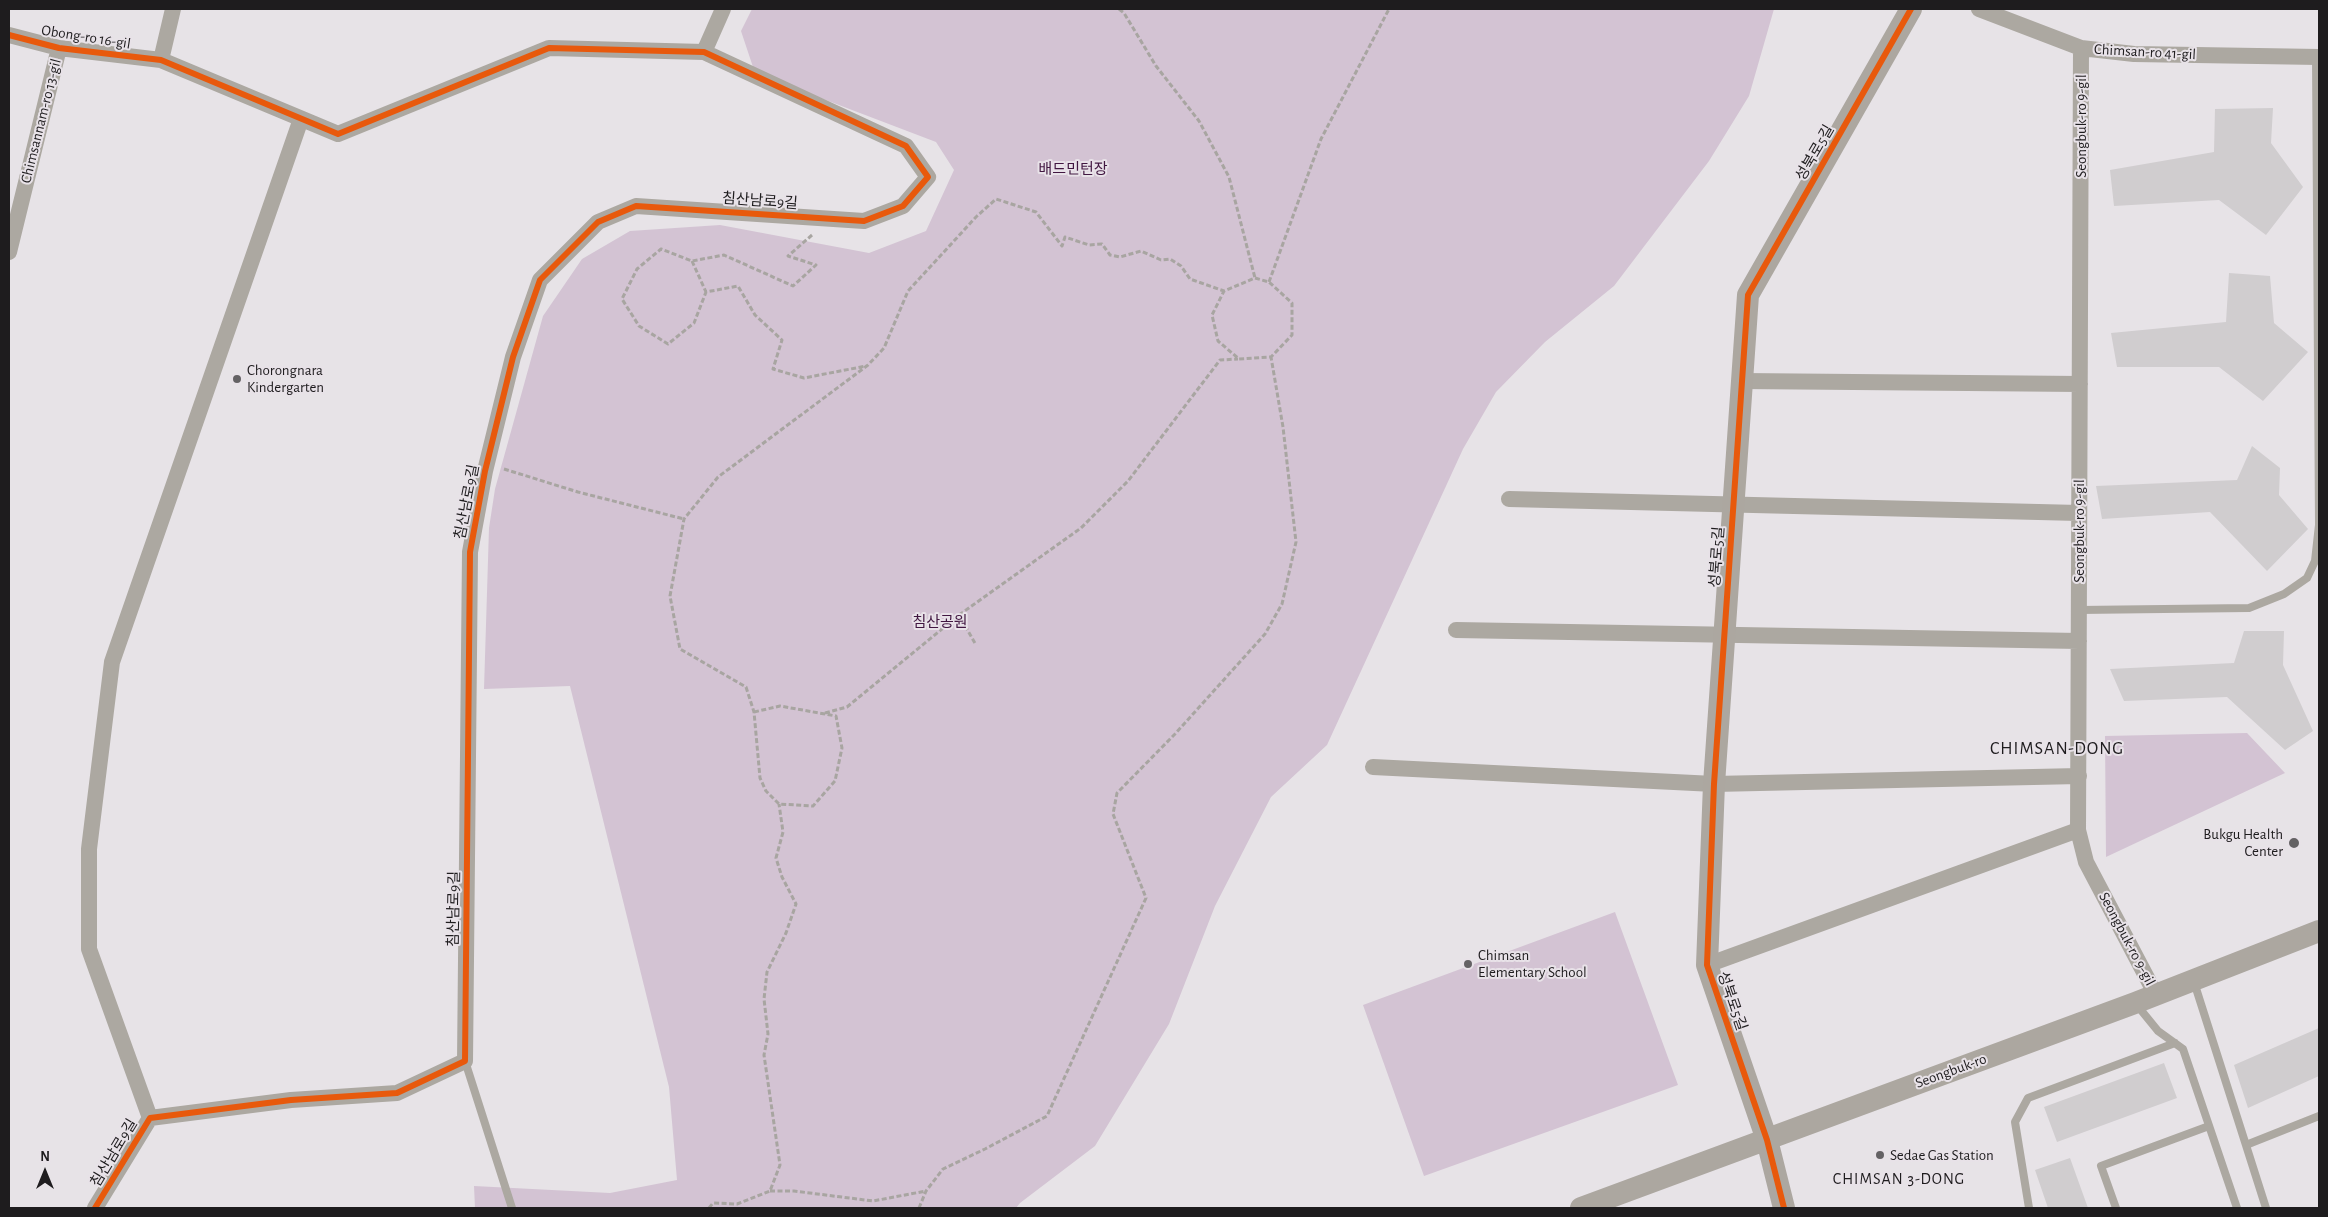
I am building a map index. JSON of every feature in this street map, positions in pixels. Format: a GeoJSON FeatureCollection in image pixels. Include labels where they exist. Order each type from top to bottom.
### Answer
{"type":"FeatureCollection","features":[{"type":"Feature","properties":{"kind":"street"},"geometry":{"type":"LineString","coordinates":[[161,60],[173,9]]}},
{"type":"Feature","properties":{"kind":"street"},"geometry":{"type":"LineString","coordinates":[[704,52],[722,9]]}},
{"type":"Feature","properties":{"kind":"street","name":"성북로5길"},"geometry":{"type":"LineString","coordinates":[[1784,1208],[1767,1140],[1707,965],[1714,784],[1748,295],[1911,9]]}},
{"type":"Feature","properties":{"kind":"street","name":"Chimsan-ro 41-gil"},"geometry":{"type":"LineString","coordinates":[[1979,9],[2082,48],[2134,54],[2318,57]]}},
{"type":"Feature","properties":{"kind":"street","name":"Obong-ro 16-gil"},"geometry":{"type":"LineString","coordinates":[[9,36],[59,48],[161,60],[338,134],[548,48],[704,52]]}},
{"type":"Feature","properties":{"kind":"street","name":"Chimsannam-ro 13-gil"},"geometry":{"type":"LineString","coordinates":[[9,252],[59,48]]}},
{"type":"Feature","properties":{"kind":"street","name":"Seongbuk-ro 9-gil"},"geometry":{"type":"LineString","coordinates":[[2082,48],[2078,830],[2086,862],[2156,995]]}},
{"type":"Feature","properties":{"kind":"street","name":"침산남로9길"},"geometry":{"type":"LineString","coordinates":[[95,1208],[150,1118],[291,1100],[397,1093],[465,1061],[470,552],[487,463],[513,357],[540,280],[598,222],[636,206],[864,221],[904,206],[928,177],[906,146],[704,52]]}},
{"type":"Feature","properties":{"kind":"street"},"geometry":{"type":"LineString","coordinates":[[150,1118],[89,949],[89,849],[112,662],[301,119]]}},
{"type":"Feature","properties":{"kind":"street"},"geometry":{"type":"LineString","coordinates":[[1742,381],[2080,384]]}},
{"type":"Feature","properties":{"kind":"street","name":"성북로5길"},"geometry":{"type":"LineString","coordinates":[[1509,500],[2079,513]]}},
{"type":"Feature","properties":{"kind":"street"},"geometry":{"type":"LineString","coordinates":[[1456,630],[2079,641]]}},
{"type":"Feature","properties":{"kind":"street"},"geometry":{"type":"LineString","coordinates":[[1373,767],[1714,784],[2079,776]]}},
{"type":"Feature","properties":{"kind":"street","name":"성북로5길"},"geometry":{"type":"LineString","coordinates":[[1707,965],[2078,830]]}},
{"type":"Feature","properties":{"kind":"street","name":"Seongbuk-ro"},"geometry":{"type":"LineString","coordinates":[[1581,1208],[2135,1003],[2319,931]]}},
{"type":"Feature","properties":{"kind":"lane"},"geometry":{"type":"LineString","coordinates":[[2079,610],[2249,608],[2284,594],[2307,578],[2315,561],[2319,525],[2318,57]]}},
{"type":"Feature","properties":{"kind":"lane"},"geometry":{"type":"LineString","coordinates":[[2193,980],[2266,1208]]}},
{"type":"Feature","properties":{"kind":"lane"},"geometry":{"type":"LineString","coordinates":[[2135,1003],[2158,1031],[2183,1049],[2236,1208]]}},
{"type":"Feature","properties":{"kind":"lane"},"geometry":{"type":"LineString","coordinates":[[2029,1208],[2015,1122],[2028,1098],[2175,1043]]}},
{"type":"Feature","properties":{"kind":"lane"},"geometry":{"type":"LineString","coordinates":[[465,1061],[512,1208]]}},
{"type":"Feature","properties":{"kind":"lane"},"geometry":{"type":"LineString","coordinates":[[2246,1145],[2319,1116]]}},
{"type":"Feature","properties":{"kind":"lane"},"geometry":{"type":"LineString","coordinates":[[2116,1208],[2101,1166],[2209,1126]]}},
{"type":"Feature","properties":{"kind":"path"},"geometry":{"type":"LineString","coordinates":[[1119,9],[1124,13],[1156,66],[1198,121],[1229,177],[1255,278]]}},
{"type":"Feature","properties":{"kind":"path"},"geometry":{"type":"LineString","coordinates":[[1269,282],[1321,139],[1389,9]]}},
{"type":"Feature","properties":{"kind":"path"},"geometry":{"type":"LineString","coordinates":[[770,1191],[780,1165],[764,1055],[768,1034],[764,999],[767,972],[786,932],[796,904],[782,877],[776,858],[783,832],[779,804],[766,791],[760,778],[754,712],[746,687],[680,649],[670,596],[684,519],[718,477],[868,365],[884,348],[908,291],[976,217],[996,199],[1036,212],[1062,246],[1065,237],[1089,245],[1102,244],[1110,255],[1120,257],[1141,251],[1162,260],[1170,259],[1181,266],[1190,279],[1224,291]]}},
{"type":"Feature","properties":{"kind":"path"},"geometry":{"type":"LineString","coordinates":[[692,261],[706,292],[694,323],[668,344],[639,326],[622,299],[637,269],[661,249],[692,261],[724,255],[793,286],[816,265],[788,256],[813,234],[804,230]]}},
{"type":"Feature","properties":{"kind":"path"},"geometry":{"type":"LineString","coordinates":[[825,713],[847,707],[959,616],[1080,528],[1128,481],[1220,360],[1271,357],[1292,335],[1292,303],[1269,282],[1255,278],[1224,291],[1212,315],[1218,341],[1239,358]]}},
{"type":"Feature","properties":{"kind":"path"},"geometry":{"type":"LineString","coordinates":[[706,292],[738,286],[755,315],[782,340],[773,369],[804,378],[868,365]]}},
{"type":"Feature","properties":{"kind":"path"},"geometry":{"type":"LineString","coordinates":[[919,1208],[926,1191],[943,1169],[1047,1116],[1146,898],[1112,814],[1117,793],[1175,734],[1265,634],[1282,604],[1296,542],[1283,427],[1271,357]]}},
{"type":"Feature","properties":{"kind":"path"},"geometry":{"type":"LineString","coordinates":[[487,463],[578,492],[684,519]]}},
{"type":"Feature","properties":{"kind":"path"},"geometry":{"type":"LineString","coordinates":[[959,616],[976,645]]}},
{"type":"Feature","properties":{"kind":"path"},"geometry":{"type":"LineString","coordinates":[[754,712],[780,706],[836,716],[842,748],[835,780],[813,806],[779,804]]}},
{"type":"Feature","properties":{"kind":"path"},"geometry":{"type":"LineString","coordinates":[[709,1208],[713,1203],[737,1204],[770,1191],[794,1191],[873,1200],[926,1191]]}},
{"type":"Feature","properties":{"kind":"green space","name":"침산공원"},"geometry":{"type":"Polygon","coordinates":[[[752,9],[1774,9],[1749,96],[1709,161],[1614,286],[1545,342],[1496,392],[1463,449],[1327,745],[1271,797],[1215,906],[1169,1024],[1095,1146],[1016,1208],[475,1208],[474,1186],[610,1193],[677,1180],[669,1087],[570,686],[484,689],[489,528],[495,489],[543,316],[582,259],[630,231],[720,225],[869,253],[926,231],[954,170],[936,142],[755,73],[741,31],[752,9]]]}},
{"type":"Feature","properties":{"kind":"green space"},"geometry":{"type":"Polygon","coordinates":[[[2247,733],[2285,773],[2106,857],[2105,736],[2247,733]]]}},
{"type":"Feature","properties":{"kind":"green space"},"geometry":{"type":"Polygon","coordinates":[[[1615,912],[1678,1085],[1424,1176],[1363,1005],[1615,912]]]}},
{"type":"Feature","properties":{"kind":"building"},"geometry":{"type":"Polygon","coordinates":[[[2273,108],[2271,143],[2303,187],[2266,235],[2219,200],[2114,206],[2110,170],[2214,152],[2215,109],[2273,108]]]}},
{"type":"Feature","properties":{"kind":"building"},"geometry":{"type":"Polygon","coordinates":[[[2229,273],[2270,276],[2274,323],[2308,352],[2263,401],[2219,367],[2117,367],[2111,333],[2226,322],[2229,273]]]}},
{"type":"Feature","properties":{"kind":"building"},"geometry":{"type":"Polygon","coordinates":[[[2252,446],[2280,468],[2279,495],[2308,529],[2267,571],[2210,512],[2102,519],[2096,486],[2237,480],[2252,446]]]}},
{"type":"Feature","properties":{"kind":"building"},"geometry":{"type":"Polygon","coordinates":[[[2244,631],[2284,631],[2283,665],[2313,731],[2285,750],[2227,697],[2124,701],[2110,669],[2234,663],[2244,631]]]}},
{"type":"Feature","properties":{"kind":"building"},"geometry":{"type":"Polygon","coordinates":[[[2319,1028],[2319,1076],[2248,1108],[2234,1065],[2319,1028]]]}},
{"type":"Feature","properties":{"kind":"building"},"geometry":{"type":"Polygon","coordinates":[[[2164,1063],[2177,1098],[2057,1142],[2044,1107],[2164,1063]]]}},
{"type":"Feature","properties":{"kind":"building"},"geometry":{"type":"Polygon","coordinates":[[[2070,1158],[2088,1208],[2048,1208],[2035,1170],[2070,1158]]]}},
{"type":"Feature","properties":{"kind":"cycle path"},"geometry":{"type":"LineString","coordinates":[[1784,1208],[1767,1140],[1707,965],[1714,784],[1748,295],[1911,9]]}},
{"type":"Feature","properties":{"kind":"cycle path"},"geometry":{"type":"LineString","coordinates":[[9,35],[59,48],[161,60],[338,134],[549,48],[704,52],[906,146],[928,177],[903,206],[864,221],[636,206],[598,222],[540,280],[513,357],[485,471],[470,552],[465,1061],[397,1093],[291,1100],[150,1118],[95,1208]]}},
{"type":"Feature","properties":{"kind":"place","name":"Chorongnara Kindergarten"},"geometry":{"type":"Point","coordinates":[237,379]}},
{"type":"Feature","properties":{"kind":"place","name":"Bukgu Health Center"},"geometry":{"type":"Point","coordinates":[2294,843]}},
{"type":"Feature","properties":{"kind":"place","name":"Chimsan Elementary School"},"geometry":{"type":"Point","coordinates":[1468,964]}},
{"type":"Feature","properties":{"kind":"place","name":"Sedae Gas Station"},"geometry":{"type":"Point","coordinates":[1880,1155]}},
{"type":"Feature","properties":{"kind":"district","name":"CHIMSAN-DONG"},"geometry":{"type":"Point","coordinates":[2057,749]}},
{"type":"Feature","properties":{"kind":"district","name":"CHIMSAN 3-DONG"},"geometry":{"type":"Point","coordinates":[1899,1179]}},
{"type":"Feature","properties":{"kind":"park label","name":"배드민턴장"},"geometry":{"type":"Point","coordinates":[1073,169]}}]}
